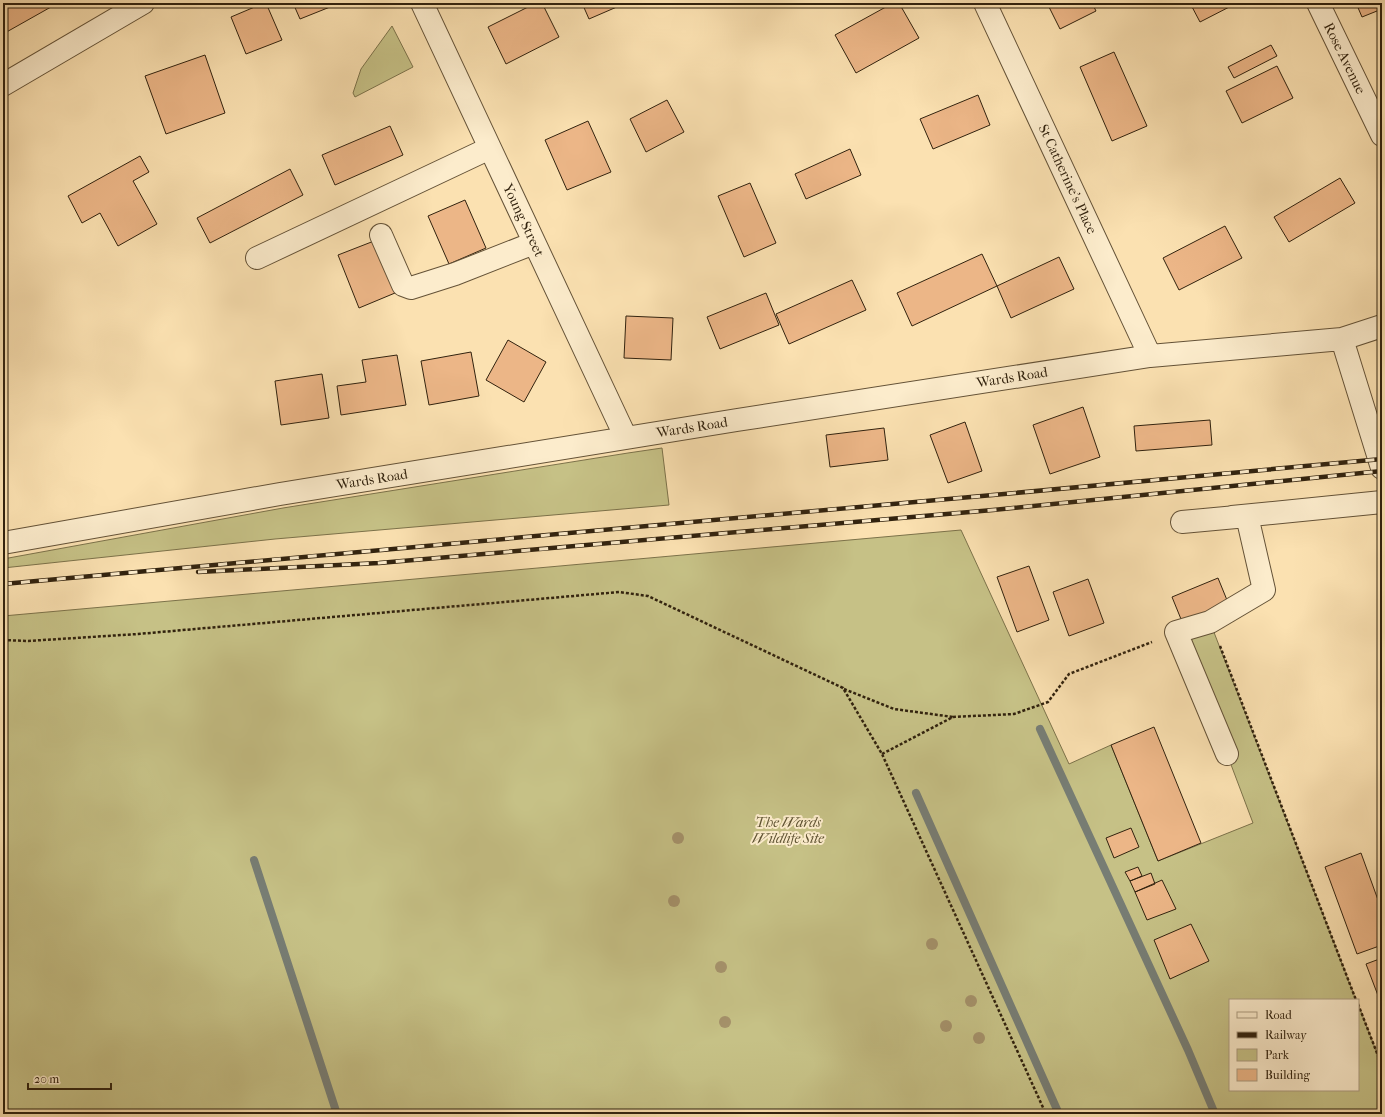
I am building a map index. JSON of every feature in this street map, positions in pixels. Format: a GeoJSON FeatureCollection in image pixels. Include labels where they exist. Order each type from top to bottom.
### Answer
{"type":"FeatureCollection","features":[{"type":"Feature","properties":{"kind":"street"},"geometry":{"type":"LineString","coordinates":[[3,86],[143,3]]}},
{"type":"Feature","properties":{"kind":"street","name":"Young Street"},"geometry":{"type":"LineString","coordinates":[[422,3],[626,438]]}},
{"type":"Feature","properties":{"kind":"street","name":"St Catherine's Place"},"geometry":{"type":"LineString","coordinates":[[985,3],[1150,356]]}},
{"type":"Feature","properties":{"kind":"street","name":"Rose Avenue"},"geometry":{"type":"LineString","coordinates":[[1318,3],[1382,135]]}},
{"type":"Feature","properties":{"kind":"street"},"geometry":{"type":"LineString","coordinates":[[256,258],[490,148]]}},
{"type":"Feature","properties":{"kind":"street"},"geometry":{"type":"LineString","coordinates":[[381,235],[403,285],[411,288],[455,274],[534,243]]}},
{"type":"Feature","properties":{"kind":"street","name":"Wards Road"},"geometry":{"type":"LineString","coordinates":[[3,543],[280,494],[626,438],[1150,356],[1342,338],[1382,326]]}},
{"type":"Feature","properties":{"kind":"street"},"geometry":{"type":"LineString","coordinates":[[1342,338],[1382,468]]}},
{"type":"Feature","properties":{"kind":"street"},"geometry":{"type":"LineString","coordinates":[[1226,754],[1176,632],[1210,622],[1264,590],[1247,516],[1182,522],[1382,502]]}},
{"type":"Feature","properties":{"kind":"path"},"geometry":{"type":"LineString","coordinates":[[3,640],[28,641],[138,634],[619,592],[648,596],[843,688],[894,709],[953,717],[1014,714],[1048,702],[1069,674],[1176,632]]}},
{"type":"Feature","properties":{"kind":"path"},"geometry":{"type":"LineString","coordinates":[[1210,622],[1356,999]]}},
{"type":"Feature","properties":{"kind":"path"},"geometry":{"type":"LineString","coordinates":[[843,688],[882,754],[1046,1114]]}},
{"type":"Feature","properties":{"kind":"path"},"geometry":{"type":"LineString","coordinates":[[882,754],[953,717]]}},
{"type":"Feature","properties":{"kind":"path"},"geometry":{"type":"LineString","coordinates":[[1359,1007],[1382,1066]]}},
{"type":"Feature","properties":{"kind":"green space"},"geometry":{"type":"Polygon","coordinates":[[[392,26],[413,67],[355,97],[353,93],[361,69],[392,26]]]}},
{"type":"Feature","properties":{"kind":"green space"},"geometry":{"type":"Polygon","coordinates":[[[662,448],[669,505],[275,539],[3,568],[3,559],[283,508],[662,448]]]}},
{"type":"Feature","properties":{"kind":"green space","name":"The Wards Wildlife Site"},"geometry":{"type":"Polygon","coordinates":[[[961,530],[1069,764],[1111,745],[1158,861],[1253,823],[1227,754],[1176,632],[1210,622],[1356,999],[1229,999],[1229,1091],[1359,1091],[1359,1007],[1382,1066],[1382,1114],[3,1114],[3,616],[961,530]]]}},
{"type":"Feature","properties":{"kind":"building"},"geometry":{"type":"Polygon","coordinates":[[[3,3],[58,3],[3,34],[3,3]]]}},
{"type":"Feature","properties":{"kind":"building"},"geometry":{"type":"Polygon","coordinates":[[[266,3],[282,40],[246,54],[231,17],[266,3]]]}},
{"type":"Feature","properties":{"kind":"building"},"geometry":{"type":"Polygon","coordinates":[[[293,3],[340,3],[300,19],[293,3]]]}},
{"type":"Feature","properties":{"kind":"building"},"geometry":{"type":"Polygon","coordinates":[[[536,3],[542,3],[559,37],[506,64],[488,27],[536,3]]]}},
{"type":"Feature","properties":{"kind":"building"},"geometry":{"type":"Polygon","coordinates":[[[582,3],[626,3],[589,19],[582,3]]]}},
{"type":"Feature","properties":{"kind":"building"},"geometry":{"type":"Polygon","coordinates":[[[893,3],[899,3],[919,38],[856,73],[835,35],[893,3]]]}},
{"type":"Feature","properties":{"kind":"building"},"geometry":{"type":"Polygon","coordinates":[[[1047,3],[1092,3],[1096,11],[1060,29],[1047,3]]]}},
{"type":"Feature","properties":{"kind":"building"},"geometry":{"type":"Polygon","coordinates":[[[1190,3],[1237,3],[1200,22],[1190,3]]]}},
{"type":"Feature","properties":{"kind":"building"},"geometry":{"type":"Polygon","coordinates":[[[1356,3],[1382,3],[1382,9],[1362,17],[1356,3]]]}},
{"type":"Feature","properties":{"kind":"building"},"geometry":{"type":"Polygon","coordinates":[[[1271,45],[1277,56],[1234,78],[1228,67],[1271,45]]]}},
{"type":"Feature","properties":{"kind":"building"},"geometry":{"type":"Polygon","coordinates":[[[1114,52],[1147,126],[1112,141],[1080,67],[1114,52]]]}},
{"type":"Feature","properties":{"kind":"building"},"geometry":{"type":"Polygon","coordinates":[[[205,55],[225,113],[166,134],[145,76],[205,55]]]}},
{"type":"Feature","properties":{"kind":"building"},"geometry":{"type":"Polygon","coordinates":[[[1277,66],[1293,98],[1242,123],[1226,91],[1277,66]]]}},
{"type":"Feature","properties":{"kind":"building"},"geometry":{"type":"Polygon","coordinates":[[[978,95],[990,125],[933,149],[920,119],[978,95]]]}},
{"type":"Feature","properties":{"kind":"building"},"geometry":{"type":"Polygon","coordinates":[[[667,100],[684,132],[646,152],[630,119],[667,100]]]}},
{"type":"Feature","properties":{"kind":"building"},"geometry":{"type":"Polygon","coordinates":[[[588,121],[611,172],[567,190],[545,140],[588,121]]]}},
{"type":"Feature","properties":{"kind":"building"},"geometry":{"type":"Polygon","coordinates":[[[390,126],[403,155],[335,185],[322,155],[390,126]]]}},
{"type":"Feature","properties":{"kind":"building"},"geometry":{"type":"Polygon","coordinates":[[[850,149],[861,175],[806,199],[795,174],[850,149]]]}},
{"type":"Feature","properties":{"kind":"building"},"geometry":{"type":"Polygon","coordinates":[[[140,156],[149,172],[133,181],[157,224],[118,246],[100,213],[82,223],[68,196],[140,156]]]}},
{"type":"Feature","properties":{"kind":"building"},"geometry":{"type":"Polygon","coordinates":[[[290,169],[303,195],[210,243],[197,218],[290,169]]]}},
{"type":"Feature","properties":{"kind":"building"},"geometry":{"type":"Polygon","coordinates":[[[1340,178],[1355,203],[1289,242],[1274,217],[1340,178]]]}},
{"type":"Feature","properties":{"kind":"building"},"geometry":{"type":"Polygon","coordinates":[[[750,183],[776,243],[744,257],[718,196],[750,183]]]}},
{"type":"Feature","properties":{"kind":"building"},"geometry":{"type":"Polygon","coordinates":[[[465,200],[486,248],[449,264],[428,216],[465,200]]]}},
{"type":"Feature","properties":{"kind":"building"},"geometry":{"type":"Polygon","coordinates":[[[1225,226],[1242,258],[1179,290],[1163,258],[1225,226]]]}},
{"type":"Feature","properties":{"kind":"building"},"geometry":{"type":"Polygon","coordinates":[[[374,241],[395,293],[359,308],[338,255],[374,241]]]}},
{"type":"Feature","properties":{"kind":"building"},"geometry":{"type":"Polygon","coordinates":[[[982,254],[997,286],[912,326],[897,293],[982,254]]]}},
{"type":"Feature","properties":{"kind":"building"},"geometry":{"type":"Polygon","coordinates":[[[1059,257],[1074,289],[1011,318],[997,286],[1059,257]]]}},
{"type":"Feature","properties":{"kind":"building"},"geometry":{"type":"Polygon","coordinates":[[[852,280],[866,310],[789,344],[776,314],[852,280]]]}},
{"type":"Feature","properties":{"kind":"building"},"geometry":{"type":"Polygon","coordinates":[[[766,293],[779,325],[720,349],[707,317],[766,293]]]}},
{"type":"Feature","properties":{"kind":"building"},"geometry":{"type":"Polygon","coordinates":[[[626,316],[673,318],[671,360],[624,358],[626,316]]]}},
{"type":"Feature","properties":{"kind":"building"},"geometry":{"type":"Polygon","coordinates":[[[508,340],[546,362],[524,402],[486,380],[508,340]]]}},
{"type":"Feature","properties":{"kind":"building"},"geometry":{"type":"Polygon","coordinates":[[[471,352],[479,396],[429,405],[421,361],[471,352]]]}},
{"type":"Feature","properties":{"kind":"building"},"geometry":{"type":"Polygon","coordinates":[[[397,355],[406,405],[341,415],[337,386],[366,382],[362,360],[397,355]]]}},
{"type":"Feature","properties":{"kind":"building"},"geometry":{"type":"Polygon","coordinates":[[[322,374],[329,418],[281,425],[275,381],[322,374]]]}},
{"type":"Feature","properties":{"kind":"building"},"geometry":{"type":"Polygon","coordinates":[[[1083,407],[1100,457],[1050,474],[1033,425],[1083,407]]]}},
{"type":"Feature","properties":{"kind":"building"},"geometry":{"type":"Polygon","coordinates":[[[1210,420],[1212,445],[1136,451],[1134,426],[1210,420]]]}},
{"type":"Feature","properties":{"kind":"building"},"geometry":{"type":"Polygon","coordinates":[[[965,422],[982,471],[948,483],[930,435],[965,422]]]}},
{"type":"Feature","properties":{"kind":"building"},"geometry":{"type":"Polygon","coordinates":[[[884,428],[888,460],[830,467],[826,435],[884,428]]]}},
{"type":"Feature","properties":{"kind":"building"},"geometry":{"type":"Polygon","coordinates":[[[1029,566],[1049,620],[1017,632],[997,577],[1029,566]]]}},
{"type":"Feature","properties":{"kind":"building"},"geometry":{"type":"Polygon","coordinates":[[[1218,578],[1229,605],[1183,624],[1172,597],[1218,578]]]}},
{"type":"Feature","properties":{"kind":"building"},"geometry":{"type":"Polygon","coordinates":[[[1088,579],[1104,623],[1069,636],[1053,592],[1088,579]]]}},
{"type":"Feature","properties":{"kind":"building"},"geometry":{"type":"Polygon","coordinates":[[[1154,727],[1201,843],[1158,861],[1111,745],[1154,727]]]}},
{"type":"Feature","properties":{"kind":"building"},"geometry":{"type":"Polygon","coordinates":[[[1131,828],[1139,847],[1114,858],[1106,838],[1131,828]]]}},
{"type":"Feature","properties":{"kind":"building"},"geometry":{"type":"Polygon","coordinates":[[[1361,853],[1382,911],[1382,945],[1357,954],[1325,867],[1361,853]]]}},
{"type":"Feature","properties":{"kind":"building"},"geometry":{"type":"Polygon","coordinates":[[[1138,867],[1142,876],[1130,881],[1125,872],[1138,867]]]}},
{"type":"Feature","properties":{"kind":"building"},"geometry":{"type":"Polygon","coordinates":[[[1151,873],[1155,884],[1135,892],[1130,881],[1151,873]]]}},
{"type":"Feature","properties":{"kind":"building"},"geometry":{"type":"Polygon","coordinates":[[[1162,880],[1176,909],[1147,920],[1135,892],[1162,880]]]}},
{"type":"Feature","properties":{"kind":"building"},"geometry":{"type":"Polygon","coordinates":[[[1191,924],[1209,961],[1170,979],[1154,940],[1191,924]]]}},
{"type":"Feature","properties":{"kind":"building"},"geometry":{"type":"Polygon","coordinates":[[[1382,958],[1382,1006],[1366,964],[1382,958]]]}},
{"type":"Feature","properties":{"kind":"waterway"},"geometry":{"type":"LineString","coordinates":[[1040,729],[1188,1050],[1215,1114]]}},
{"type":"Feature","properties":{"kind":"waterway"},"geometry":{"type":"LineString","coordinates":[[916,793],[1059,1114]]}},
{"type":"Feature","properties":{"kind":"waterway"},"geometry":{"type":"LineString","coordinates":[[254,860],[337,1114]]}},
{"type":"Feature","properties":{"kind":"railway"},"geometry":{"type":"LineString","coordinates":[[3,584],[1382,459]]}},
{"type":"Feature","properties":{"kind":"railway"},"geometry":{"type":"LineString","coordinates":[[198,572],[379,563],[993,510],[1382,471]]}}]}
